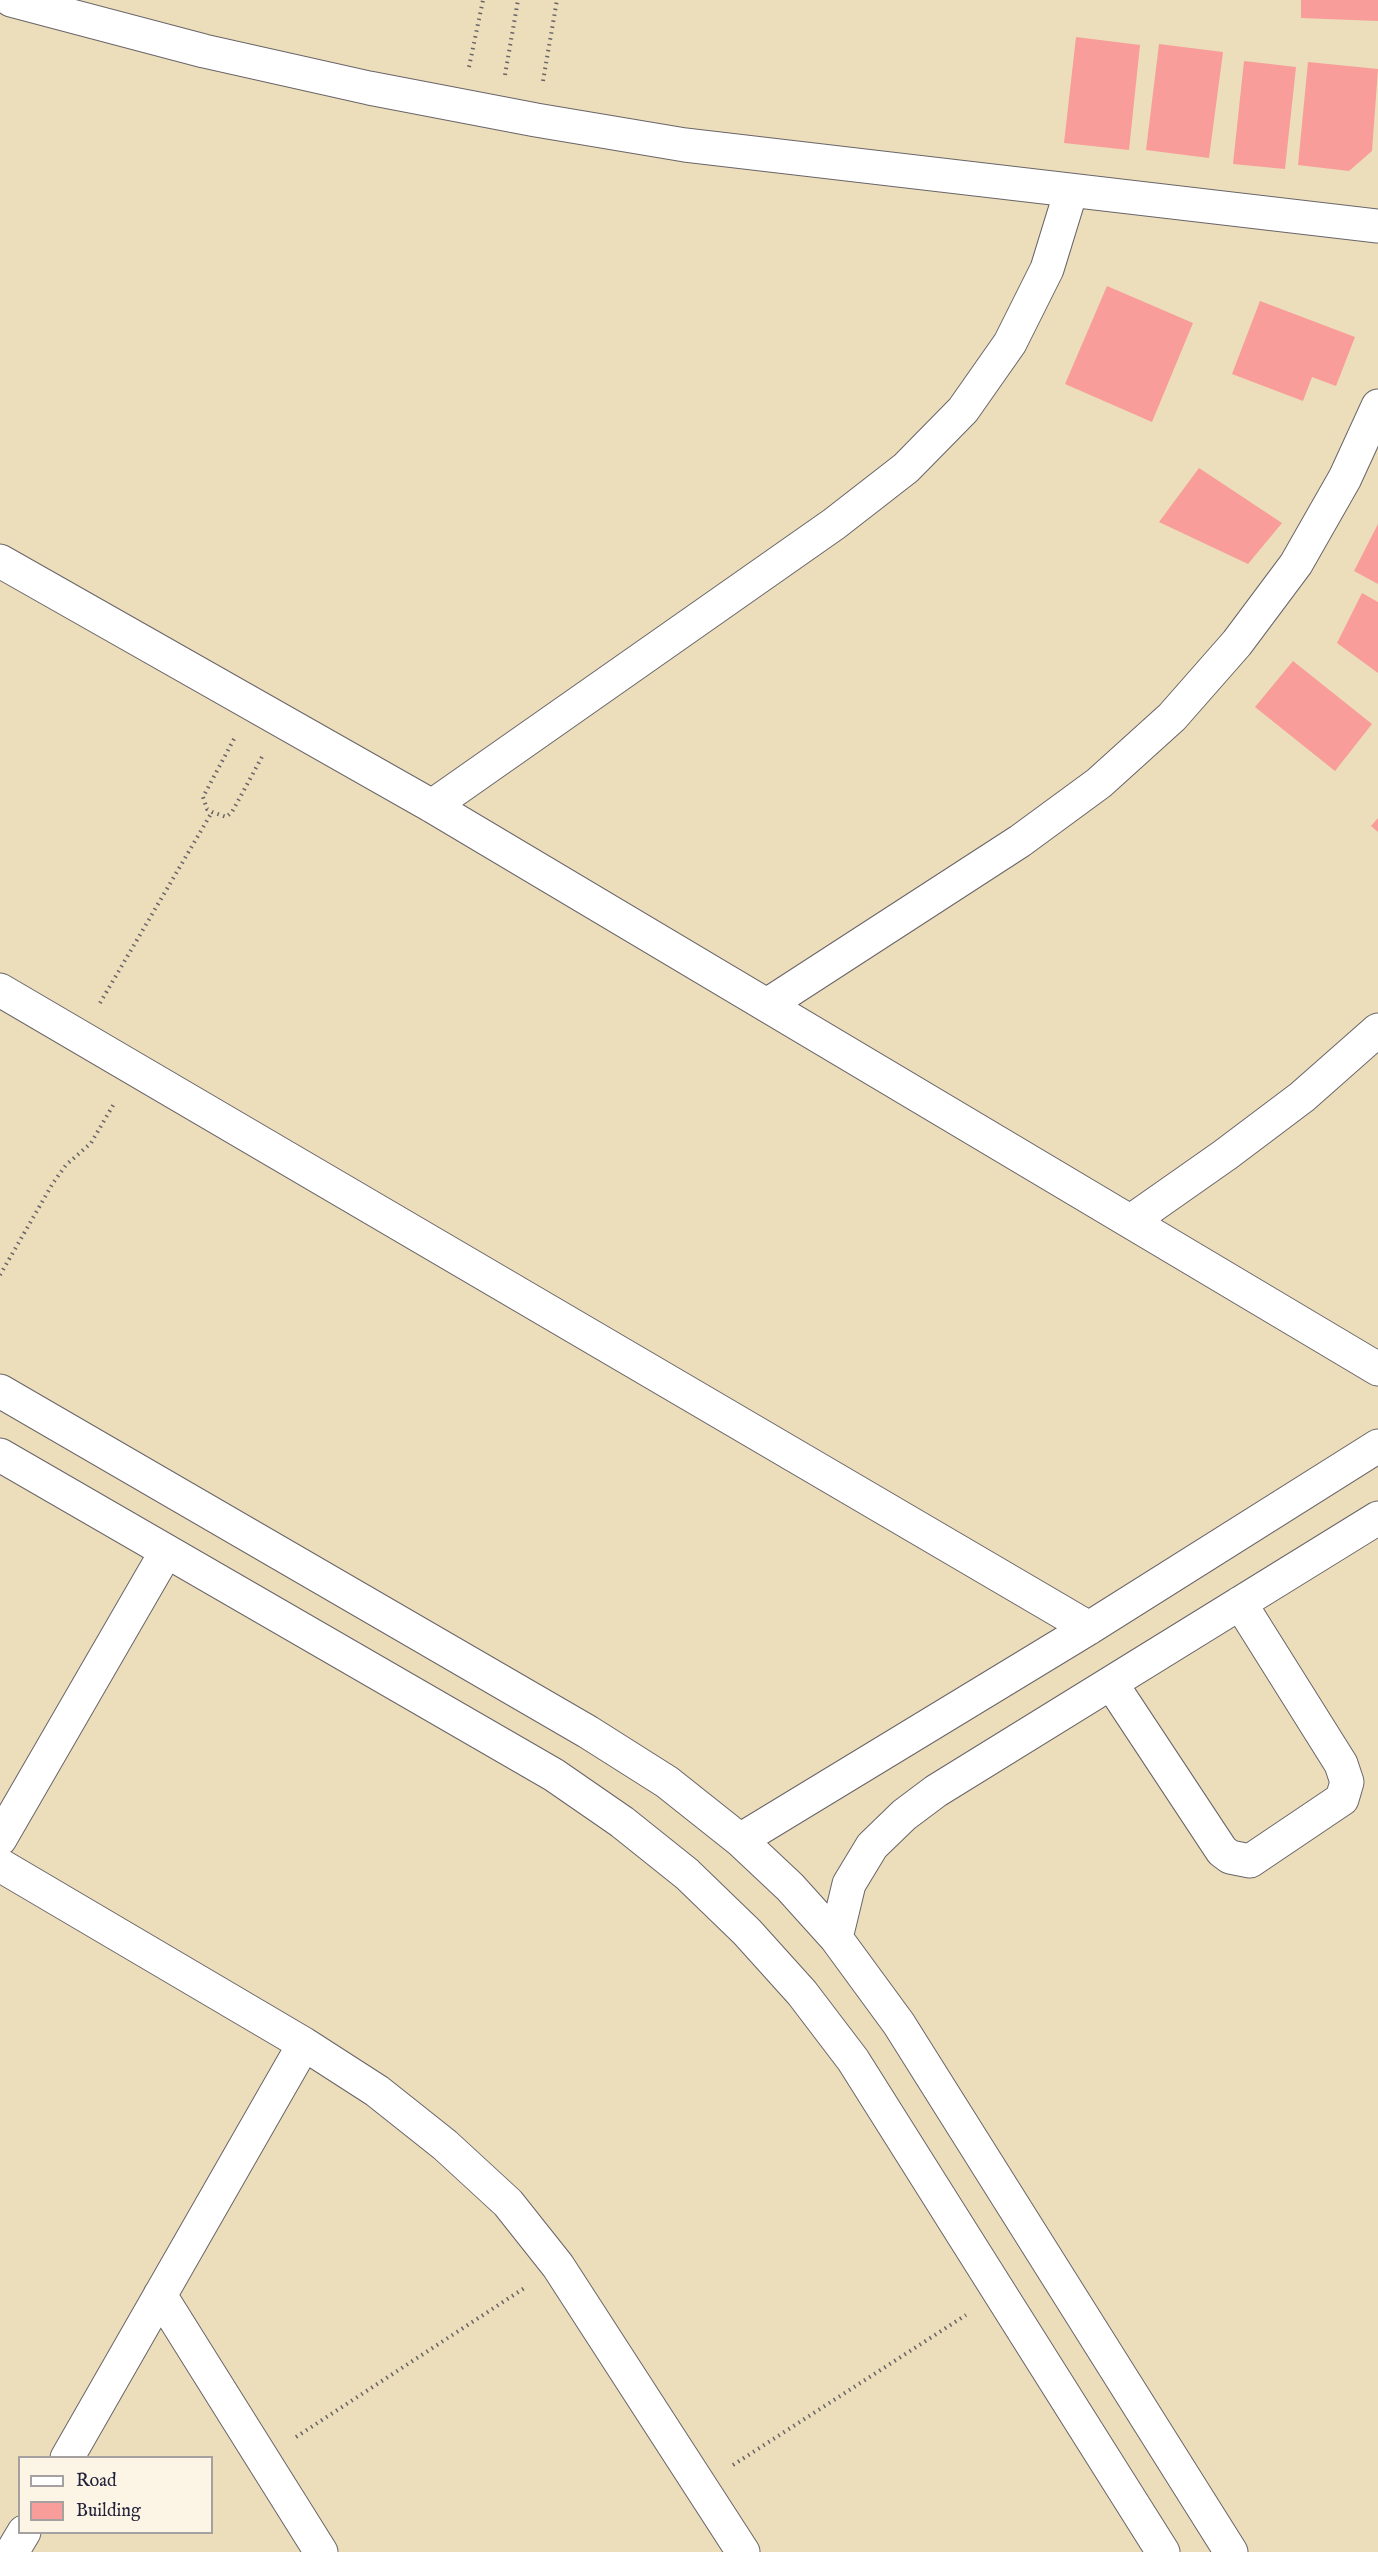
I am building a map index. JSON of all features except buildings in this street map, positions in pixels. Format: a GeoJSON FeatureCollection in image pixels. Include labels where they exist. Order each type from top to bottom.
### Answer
{"type":"FeatureCollection","features":[{"type":"Feature","properties":{"kind":"street"},"geometry":{"type":"LineString","coordinates":[[11,0],[204,51],[498,114],[686,145],[1378,226]]}},
{"type":"Feature","properties":{"kind":"street"},"geometry":{"type":"LineString","coordinates":[[432,806],[834,524],[906,468],[963,410],[1010,343],[1047,269],[1071,191]]}},
{"type":"Feature","properties":{"kind":"street"},"geometry":{"type":"LineString","coordinates":[[767,1005],[1020,841],[1100,783],[1172,717],[1237,643],[1296,564],[1345,478],[1378,406]]}},
{"type":"Feature","properties":{"kind":"street"},"geometry":{"type":"LineString","coordinates":[[0,561],[432,806],[1378,1369]]}},
{"type":"Feature","properties":{"kind":"street"},"geometry":{"type":"LineString","coordinates":[[0,990],[1089,1628]]}},
{"type":"Feature","properties":{"kind":"street"},"geometry":{"type":"LineString","coordinates":[[1131,1221],[1302,1097],[1378,1030]]}},
{"type":"Feature","properties":{"kind":"street"},"geometry":{"type":"LineString","coordinates":[[0,1391],[588,1732],[667,1782],[741,1840],[790,1887],[836,1938],[899,2024],[1231,2552]]}},
{"type":"Feature","properties":{"kind":"street"},"geometry":{"type":"LineString","coordinates":[[741,1840],[1089,1628],[1378,1446]]}},
{"type":"Feature","properties":{"kind":"street"},"geometry":{"type":"LineString","coordinates":[[0,1455],[554,1775],[622,1822],[687,1874],[747,1932],[802,1993],[853,2060],[1163,2552]]}},
{"type":"Feature","properties":{"kind":"street"},"geometry":{"type":"LineString","coordinates":[[836,1938],[849,1884],[872,1846],[904,1815],[936,1791],[1378,1518]]}},
{"type":"Feature","properties":{"kind":"street"},"geometry":{"type":"LineString","coordinates":[[0,1839],[166,1551]]}},
{"type":"Feature","properties":{"kind":"street"},"geometry":{"type":"LineString","coordinates":[[1111,1683],[1221,1851],[1230,1857],[1250,1860],[1342,1799],[1347,1782],[1341,1764],[1240,1603]]}},
{"type":"Feature","properties":{"kind":"street"},"geometry":{"type":"LineString","coordinates":[[0,1865],[304,2044],[377,2091],[445,2145],[508,2203],[558,2266],[702,2485],[743,2552]]}},
{"type":"Feature","properties":{"kind":"street"},"geometry":{"type":"LineString","coordinates":[[68,2456],[304,2044]]}},
{"type":"Feature","properties":{"kind":"street"},"geometry":{"type":"LineString","coordinates":[[160,2295],[321,2552]]}},
{"type":"Feature","properties":{"kind":"street"},"geometry":{"type":"LineString","coordinates":[[12,2552],[23,2534]]}},
{"type":"Feature","properties":{"kind":"path"},"geometry":{"type":"LineString","coordinates":[[461,106],[483,0]]}},
{"type":"Feature","properties":{"kind":"path"},"geometry":{"type":"LineString","coordinates":[[498,114],[518,0]]}},
{"type":"Feature","properties":{"kind":"path"},"geometry":{"type":"LineString","coordinates":[[536,120],[557,0]]}},
{"type":"Feature","properties":{"kind":"path"},"geometry":{"type":"LineString","coordinates":[[253,704],[203,797],[203,803],[220,817],[226,817],[232,812],[282,720]]}},
{"type":"Feature","properties":{"kind":"path"},"geometry":{"type":"LineString","coordinates":[[80,1037],[212,812]]}},
{"type":"Feature","properties":{"kind":"path"},"geometry":{"type":"LineString","coordinates":[[0,1275],[52,1183],[66,1165],[97,1134],[135,1069]]}},
{"type":"Feature","properties":{"kind":"path"},"geometry":{"type":"LineString","coordinates":[[263,2459],[558,2266]]}},
{"type":"Feature","properties":{"kind":"path"},"geometry":{"type":"LineString","coordinates":[[702,2485],[1000,2294]]}}]}
